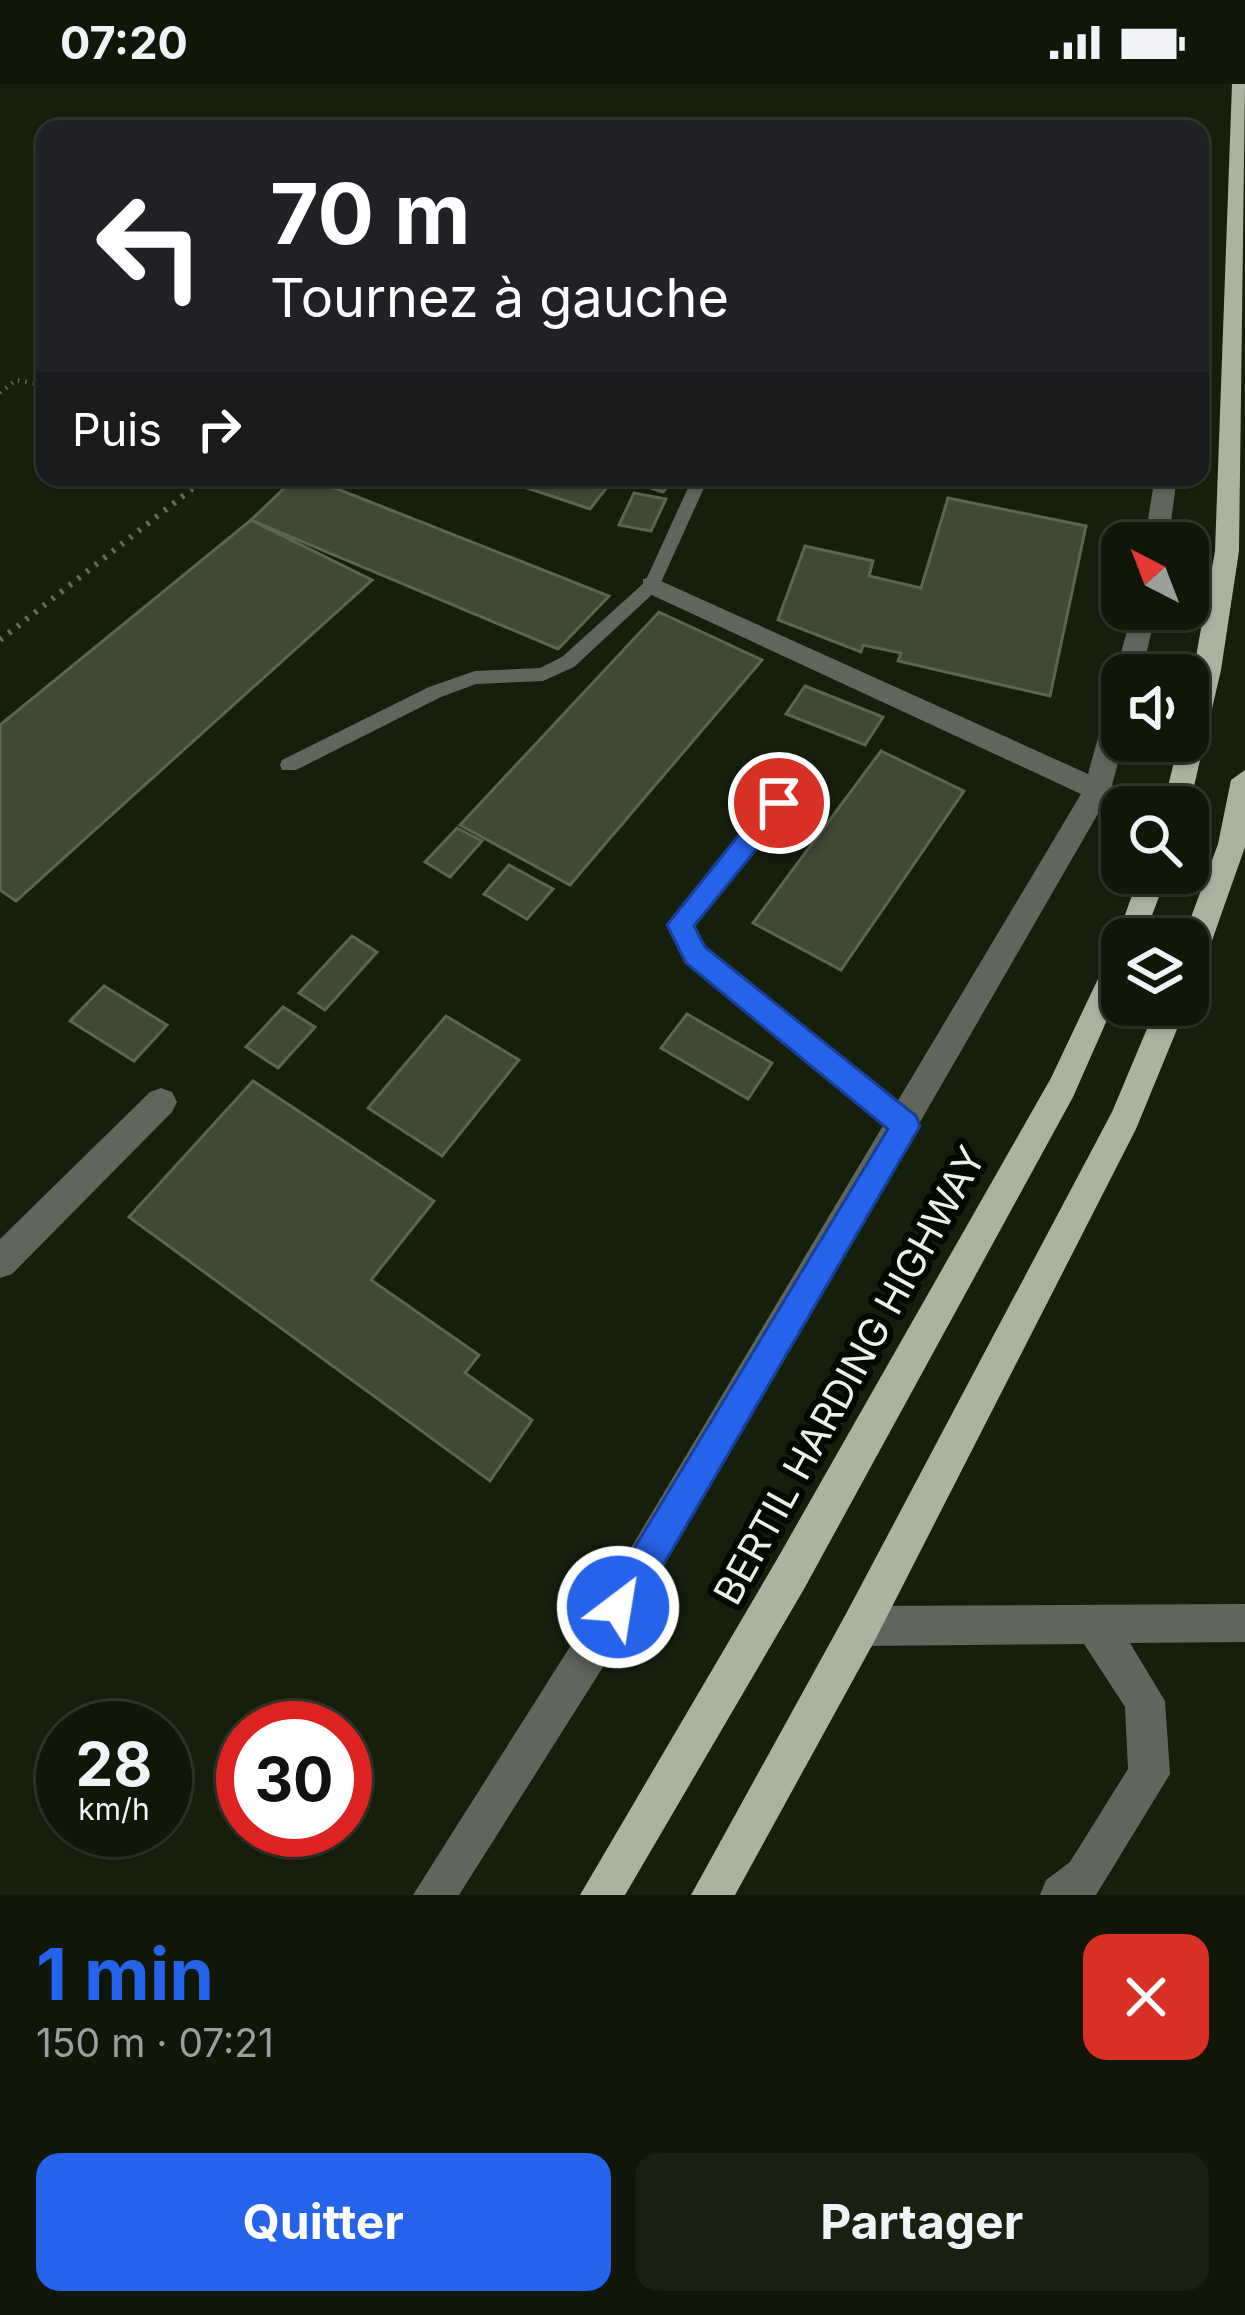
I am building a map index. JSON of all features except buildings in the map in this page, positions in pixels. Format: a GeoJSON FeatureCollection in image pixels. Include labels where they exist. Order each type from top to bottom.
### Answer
{"type":"FeatureCollection","features":[{"type":"Feature","properties":{"kind":"main road"},"geometry":{"type":"LineString","coordinates":[[1182,786],[1208,670],[1227,551],[1241,84]]}},
{"type":"Feature","properties":{"kind":"main road"},"geometry":{"type":"LineString","coordinates":[[1205,918],[1232,844],[1245,780]]}},
{"type":"Feature","properties":{"kind":"main road","name":"BERTIL HARDING HIGHWAY"},"geometry":{"type":"LineString","coordinates":[[602,1895],[790,1575],[1062,1087],[1101,999]]}},
{"type":"Feature","properties":{"kind":"main road"},"geometry":{"type":"LineString","coordinates":[[712,1895],[861,1626],[1125,1119],[1163,1026]]}},
{"type":"Feature","properties":{"kind":"street"},"geometry":{"type":"LineString","coordinates":[[1159,522],[1165,486]]}},
{"type":"Feature","properties":{"kind":"street"},"geometry":{"type":"LineString","coordinates":[[652,585],[1101,792]]}},
{"type":"Feature","properties":{"kind":"street"},"geometry":{"type":"LineString","coordinates":[[434,1895],[618,1607],[905,1126],[1097,790],[1105,762]]}},
{"type":"Feature","properties":{"kind":"street"},"geometry":{"type":"LineString","coordinates":[[0,1262],[161,1102]]}},
{"type":"Feature","properties":{"kind":"street"},"geometry":{"type":"LineString","coordinates":[[861,1626],[1245,1623]]}},
{"type":"Feature","properties":{"kind":"street"},"geometry":{"type":"LineString","coordinates":[[1061,1895],[1085,1877],[1149,1774],[1145,1701],[1096,1627]]}},
{"type":"Feature","properties":{"kind":"lane"},"geometry":{"type":"LineString","coordinates":[[289,765],[435,692],[475,678],[543,674],[568,662],[652,585],[697,486]]}},
{"type":"Feature","properties":{"kind":"lane"},"geometry":{"type":"LineString","coordinates":[[779,803],[680,925],[696,955],[905,1126]]}},
{"type":"Feature","properties":{"kind":"path"},"geometry":{"type":"LineString","coordinates":[[0,393],[16,380],[36,383]]}},
{"type":"Feature","properties":{"kind":"path"},"geometry":{"type":"LineString","coordinates":[[0,640],[196,486]]}},
{"type":"Feature","properties":{"kind":"route"},"geometry":{"type":"LineString","coordinates":[[618,1607],[905,1126],[696,955],[680,925],[707,886],[779,803]]}}]}
